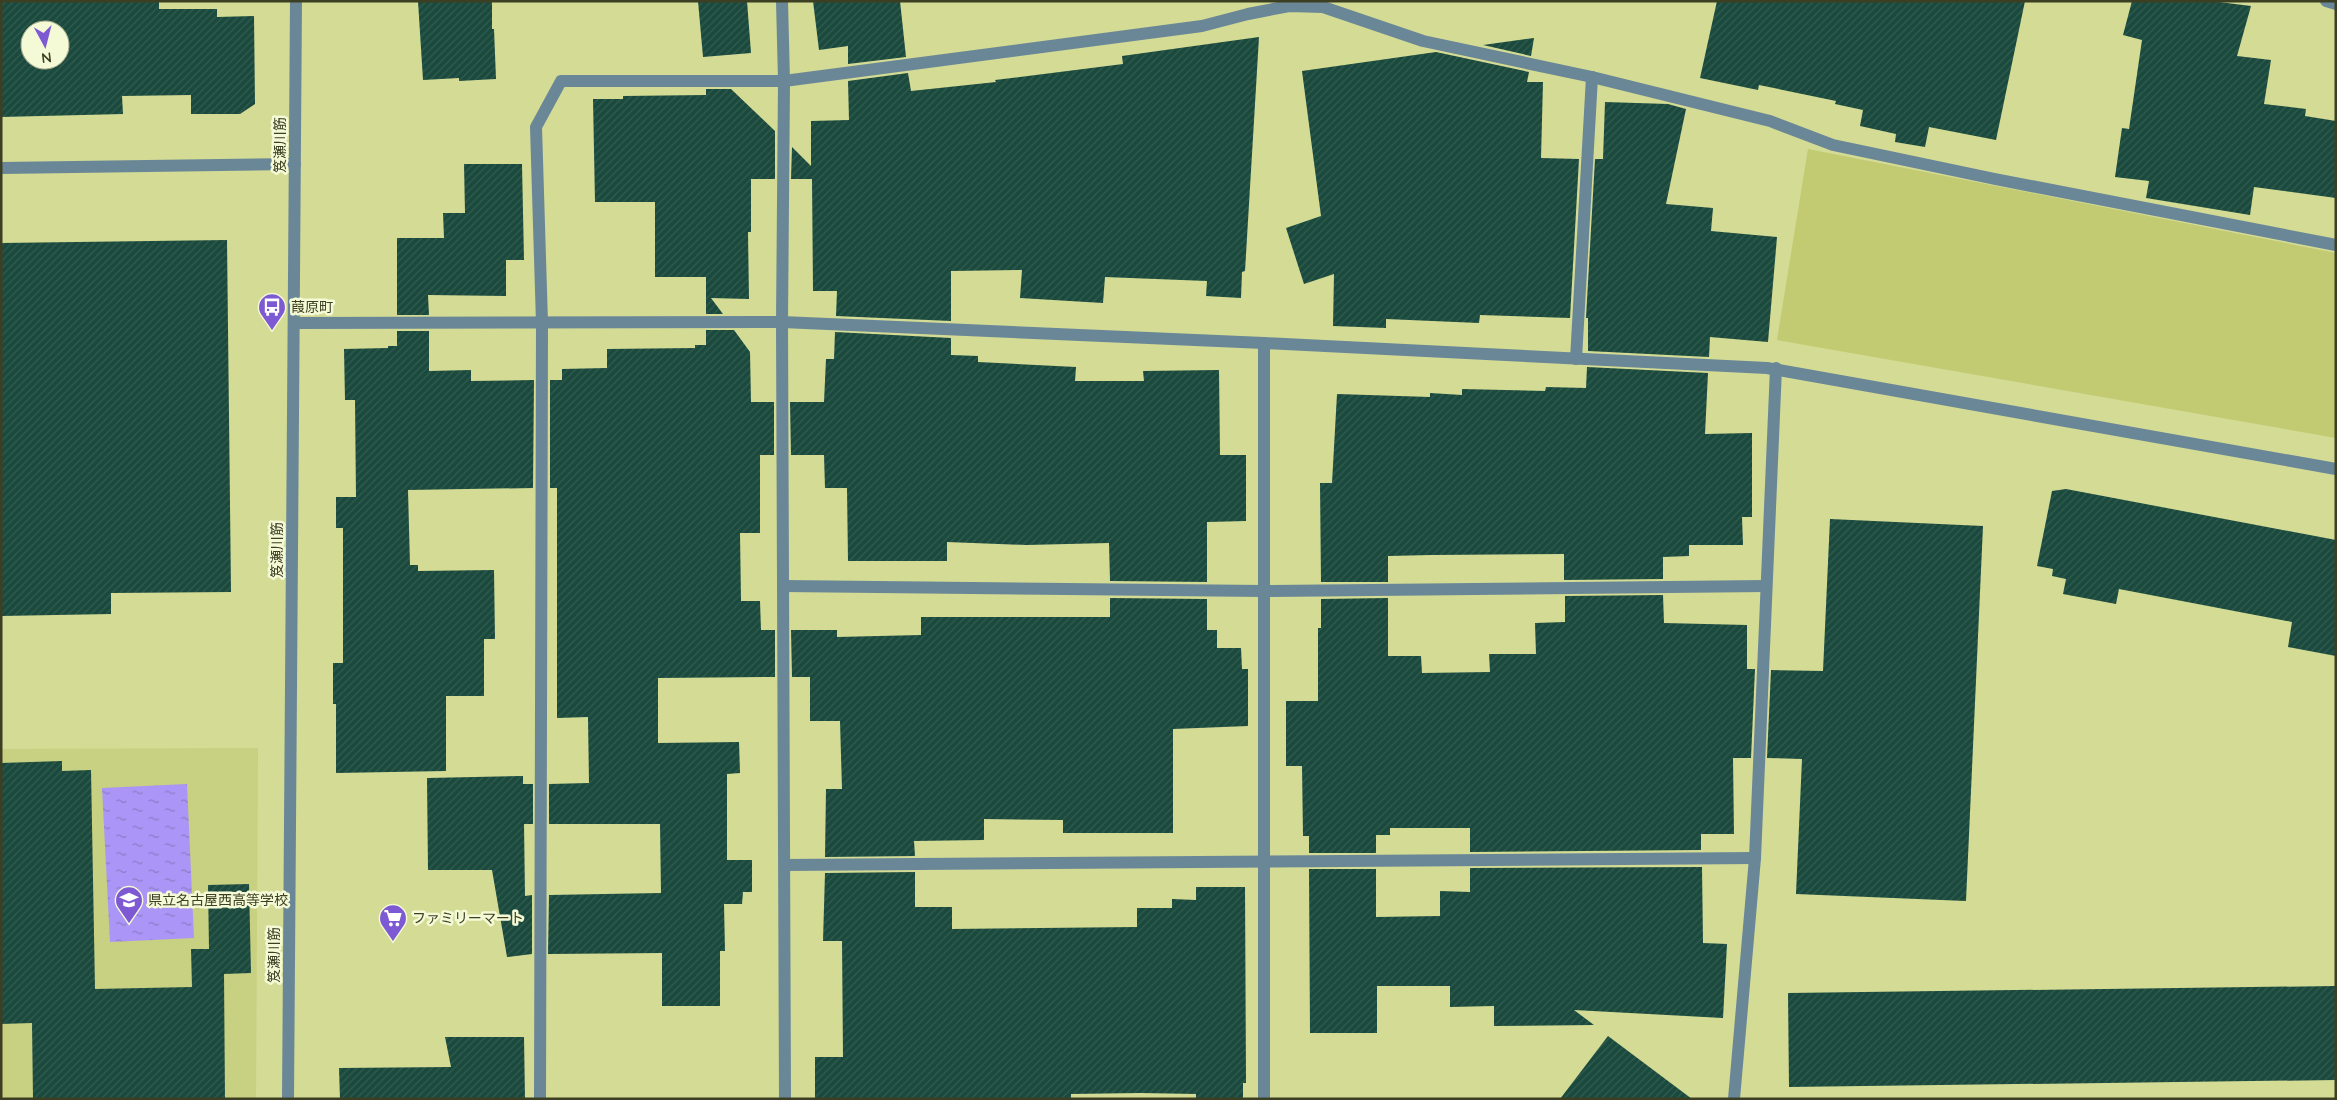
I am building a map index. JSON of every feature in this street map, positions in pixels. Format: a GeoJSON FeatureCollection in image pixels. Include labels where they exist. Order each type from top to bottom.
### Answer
{"type":"FeatureCollection","features":[{"type":"Feature","properties":{"kind":"street","name":"笈瀬川筋"},"geometry":{"type":"LineString","coordinates":[[288,1099],[296,1]]}},
{"type":"Feature","properties":{"kind":"street"},"geometry":{"type":"LineString","coordinates":[[782,1],[784,80],[782,322],[785,1099]]}},
{"type":"Feature","properties":{"kind":"street"},"geometry":{"type":"LineString","coordinates":[[2326,1],[2336,4]]}},
{"type":"Feature","properties":{"kind":"street"},"geometry":{"type":"LineString","coordinates":[[540,1099],[542,323],[536,127],[561,81],[784,80],[1202,26],[1289,6],[1323,7],[1422,41],[1592,77],[1770,121],[1833,145],[1995,179],[2336,245]]}},
{"type":"Feature","properties":{"kind":"street"},"geometry":{"type":"LineString","coordinates":[[1576,359],[1592,77]]}},
{"type":"Feature","properties":{"kind":"street"},"geometry":{"type":"LineString","coordinates":[[1,168],[295,164]]}},
{"type":"Feature","properties":{"kind":"street"},"geometry":{"type":"LineString","coordinates":[[294,323],[782,322],[1776,368],[2336,469]]}},
{"type":"Feature","properties":{"kind":"street"},"geometry":{"type":"LineString","coordinates":[[1264,343],[1264,1099]]}},
{"type":"Feature","properties":{"kind":"street"},"geometry":{"type":"LineString","coordinates":[[1734,1099],[1755,858],[1776,368]]}},
{"type":"Feature","properties":{"kind":"street"},"geometry":{"type":"LineString","coordinates":[[783,586],[1264,591],[1766,586]]}},
{"type":"Feature","properties":{"kind":"street"},"geometry":{"type":"LineString","coordinates":[[784,865],[1755,858]]}},
{"type":"Feature","properties":{"kind":"shaded area"},"geometry":{"type":"Polygon","coordinates":[[[1808,149],[2336,253],[2336,438],[1777,340],[1808,149]]]}},
{"type":"Feature","properties":{"kind":"shaded area","name":"県立名古屋西高等学校"},"geometry":{"type":"Polygon","coordinates":[[[258,748],[256,1099],[1,1099],[1,749],[258,748]]]}},
{"type":"Feature","properties":{"kind":"water"},"geometry":{"type":"Polygon","coordinates":[[[187,784],[194,938],[110,942],[102,788],[187,784]]]}},
{"type":"Feature","properties":{"kind":"building"},"geometry":{"type":"Polygon","coordinates":[[[1,1],[159,1],[159,9],[217,9],[217,17],[254,16],[255,104],[240,114],[191,114],[191,95],[122,96],[123,114],[1,117],[1,1]]]}},
{"type":"Feature","properties":{"kind":"building"},"geometry":{"type":"Polygon","coordinates":[[[418,1],[492,1],[496,79],[459,81],[459,78],[423,80],[418,1]]]}},
{"type":"Feature","properties":{"kind":"building"},"geometry":{"type":"Polygon","coordinates":[[[698,1],[747,1],[751,53],[703,57],[698,1]]]}},
{"type":"Feature","properties":{"kind":"building"},"geometry":{"type":"Polygon","coordinates":[[[813,1],[900,1],[906,57],[848,64],[848,46],[819,50],[813,1]]]}},
{"type":"Feature","properties":{"kind":"building"},"geometry":{"type":"Polygon","coordinates":[[[1717,1],[2025,1],[1996,140],[1929,127],[1925,147],[1895,142],[1896,134],[1860,126],[1863,110],[1835,104],[1836,101],[1759,85],[1758,90],[1700,78],[1717,1]]]}},
{"type":"Feature","properties":{"kind":"building"},"geometry":{"type":"Polygon","coordinates":[[[2132,1],[2211,1],[2251,6],[2237,56],[2271,60],[2264,104],[2306,109],[2305,116],[2336,121],[2336,198],[2254,187],[2250,215],[2146,198],[2149,181],[2115,177],[2122,128],[2129,129],[2142,40],[2123,35],[2132,1]]]}},
{"type":"Feature","properties":{"kind":"building"},"geometry":{"type":"Polygon","coordinates":[[[1259,37],[1245,271],[1242,272],[1241,298],[1206,296],[1207,281],[1105,277],[1103,303],[1020,298],[1022,270],[951,271],[951,321],[836,316],[837,291],[813,291],[812,179],[791,179],[792,147],[811,166],[811,121],[849,120],[848,81],[908,73],[911,91],[996,82],[995,80],[1123,64],[1122,56],[1259,37]]]}},
{"type":"Feature","properties":{"kind":"building"},"geometry":{"type":"Polygon","coordinates":[[[1534,38],[1531,56],[1483,45],[1534,38]]]}},
{"type":"Feature","properties":{"kind":"building"},"geometry":{"type":"Polygon","coordinates":[[[1436,52],[1529,72],[1527,82],[1543,82],[1541,158],[1579,159],[1570,318],[1480,315],[1479,323],[1386,319],[1386,328],[1333,326],[1334,274],[1304,284],[1286,228],[1321,216],[1302,71],[1436,52]]]}},
{"type":"Feature","properties":{"kind":"building"},"geometry":{"type":"Polygon","coordinates":[[[706,89],[731,89],[775,131],[775,179],[751,179],[751,232],[748,232],[749,299],[711,298],[723,314],[706,314],[706,277],[655,277],[655,202],[595,202],[593,99],[623,99],[623,96],[706,95],[706,89]]]}},
{"type":"Feature","properties":{"kind":"building"},"geometry":{"type":"Polygon","coordinates":[[[1605,102],[1668,104],[1686,109],[1666,204],[1713,208],[1711,231],[1777,237],[1768,342],[1710,337],[1709,357],[1588,351],[1588,318],[1586,318],[1595,159],[1603,159],[1605,102]]]}},
{"type":"Feature","properties":{"kind":"building"},"geometry":{"type":"Polygon","coordinates":[[[464,164],[522,164],[524,260],[506,260],[506,296],[428,295],[429,315],[397,315],[397,238],[444,238],[443,213],[465,213],[464,164]]]}},
{"type":"Feature","properties":{"kind":"building"},"geometry":{"type":"Polygon","coordinates":[[[227,240],[231,592],[111,593],[111,614],[1,616],[1,243],[227,240]]]}},
{"type":"Feature","properties":{"kind":"building"},"geometry":{"type":"Polygon","coordinates":[[[706,330],[734,330],[750,352],[751,402],[774,402],[774,455],[760,455],[760,533],[740,533],[741,601],[760,601],[761,630],[775,630],[775,677],[658,678],[658,743],[739,742],[740,773],[727,774],[727,860],[752,860],[752,892],[743,892],[742,904],[724,904],[725,951],[720,951],[720,1006],[662,1006],[662,953],[548,954],[549,895],[661,893],[660,824],[549,824],[549,784],[589,783],[588,717],[557,718],[557,488],[550,488],[550,380],[562,380],[562,369],[607,368],[607,349],[695,348],[695,345],[706,345],[706,330]]]}},
{"type":"Feature","properties":{"kind":"building"},"geometry":{"type":"Polygon","coordinates":[[[397,331],[429,331],[429,371],[471,370],[471,381],[534,380],[533,488],[408,490],[410,565],[418,565],[418,571],[494,570],[495,639],[484,639],[484,696],[446,696],[446,771],[336,773],[336,704],[333,704],[333,663],[343,663],[343,528],[336,528],[336,497],[356,497],[355,400],[345,400],[344,349],[397,346],[397,331]]]}},
{"type":"Feature","properties":{"kind":"building"},"geometry":{"type":"Polygon","coordinates":[[[835,332],[951,338],[951,355],[978,356],[978,362],[1076,367],[1075,381],[1144,381],[1143,371],[1219,370],[1220,455],[1246,455],[1246,521],[1207,522],[1207,582],[1110,581],[1109,543],[1026,545],[947,542],[947,561],[848,561],[847,488],[825,488],[824,455],[791,455],[790,402],[824,402],[826,359],[834,359],[835,332]]]}},
{"type":"Feature","properties":{"kind":"building"},"geometry":{"type":"Polygon","coordinates":[[[1587,367],[1708,373],[1705,434],[1752,433],[1752,517],[1742,517],[1743,545],[1689,545],[1689,556],[1663,557],[1663,579],[1564,580],[1564,554],[1431,555],[1388,556],[1388,582],[1321,582],[1320,483],[1332,483],[1337,394],[1430,397],[1430,393],[1462,395],[1462,389],[1545,391],[1546,387],[1586,388],[1587,367]]]}},
{"type":"Feature","properties":{"kind":"building"},"geometry":{"type":"Polygon","coordinates":[[[2066,489],[2336,540],[2336,656],[2288,647],[2292,622],[2119,589],[2116,604],[2063,594],[2066,579],[2052,576],[2053,569],[2037,566],[2052,491],[2066,489]]]}},
{"type":"Feature","properties":{"kind":"building"},"geometry":{"type":"Polygon","coordinates":[[[1830,519],[1983,526],[1966,901],[1796,894],[1802,759],[1767,758],[1771,670],[1823,671],[1830,519]]]}},
{"type":"Feature","properties":{"kind":"building"},"geometry":{"type":"Polygon","coordinates":[[[1663,595],[1664,623],[1747,625],[1747,669],[1755,669],[1751,758],[1733,758],[1734,834],[1701,834],[1701,850],[1470,852],[1470,828],[1390,828],[1390,835],[1376,835],[1376,853],[1309,853],[1309,836],[1303,836],[1302,766],[1286,766],[1286,701],[1318,701],[1318,628],[1321,628],[1321,599],[1388,598],[1388,656],[1421,656],[1422,673],[1490,672],[1489,654],[1536,654],[1535,623],[1565,622],[1565,596],[1663,595]]]}},
{"type":"Feature","properties":{"kind":"building"},"geometry":{"type":"Polygon","coordinates":[[[1110,598],[1207,599],[1207,630],[1217,630],[1217,648],[1241,648],[1242,669],[1248,669],[1248,726],[1173,729],[1173,833],[1063,833],[1063,820],[984,819],[984,840],[914,841],[915,856],[825,857],[826,789],[842,789],[840,721],[810,721],[810,677],[792,677],[791,630],[837,630],[837,637],[921,635],[921,617],[1110,617],[1110,598]]]}},
{"type":"Feature","properties":{"kind":"building"},"geometry":{"type":"Polygon","coordinates":[[[62,761],[62,771],[91,770],[95,989],[192,987],[191,949],[209,949],[208,885],[249,884],[251,973],[224,974],[225,1099],[33,1099],[32,1023],[1,1024],[1,763],[62,761]]]}},
{"type":"Feature","properties":{"kind":"building"},"geometry":{"type":"Polygon","coordinates":[[[523,776],[523,784],[533,784],[533,824],[524,824],[525,896],[532,895],[532,954],[507,957],[492,870],[428,870],[427,778],[523,776]]]}},
{"type":"Feature","properties":{"kind":"building"},"geometry":{"type":"Polygon","coordinates":[[[1702,867],[1703,943],[1727,944],[1723,1018],[1574,1010],[1594,1025],[1494,1026],[1494,1006],[1450,1007],[1450,986],[1377,986],[1377,1033],[1310,1033],[1309,869],[1376,869],[1376,917],[1440,916],[1440,891],[1470,892],[1470,868],[1702,867]]]}},
{"type":"Feature","properties":{"kind":"building"},"geometry":{"type":"Polygon","coordinates":[[[915,872],[915,907],[952,907],[952,929],[1137,927],[1137,908],[1172,908],[1172,899],[1196,900],[1196,887],[1245,887],[1246,1083],[1243,1083],[1243,1099],[1196,1099],[1196,1094],[1140,1093],[1071,1094],[1071,1099],[815,1098],[815,1057],[843,1057],[842,941],[823,941],[825,873],[915,872]]]}},
{"type":"Feature","properties":{"kind":"building"},"geometry":{"type":"Polygon","coordinates":[[[2336,986],[2336,1080],[1789,1087],[1788,993],[2336,986]]]}},
{"type":"Feature","properties":{"kind":"building"},"geometry":{"type":"Polygon","coordinates":[[[1608,1036],[1692,1099],[1560,1099],[1608,1036]]]}},
{"type":"Feature","properties":{"kind":"building"},"geometry":{"type":"Polygon","coordinates":[[[445,1037],[524,1037],[525,1099],[340,1099],[339,1068],[451,1067],[445,1037]]]}},
{"type":"Feature","properties":{"kind":"place","name":"葭原町"},"geometry":{"type":"Point","coordinates":[272,331]}},
{"type":"Feature","properties":{"kind":"place","name":"県立名古屋西高等学校"},"geometry":{"type":"Point","coordinates":[129,924]}},
{"type":"Feature","properties":{"kind":"place","name":"ファミリーマート"},"geometry":{"type":"Point","coordinates":[393,942]}}]}
